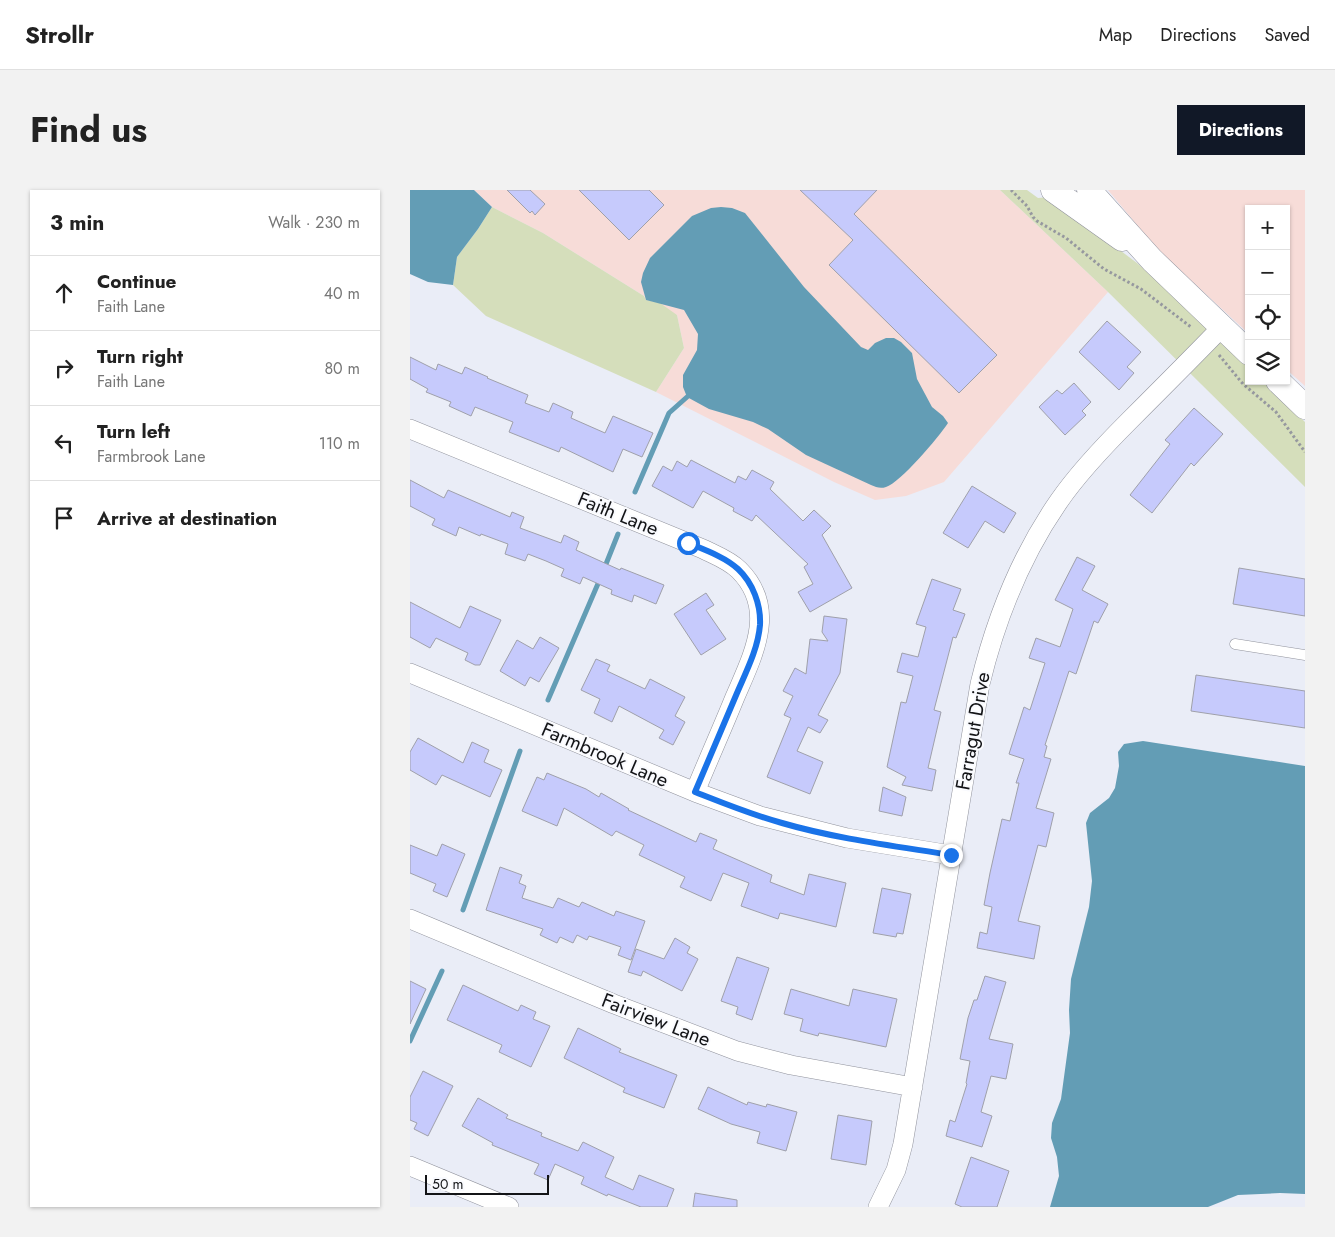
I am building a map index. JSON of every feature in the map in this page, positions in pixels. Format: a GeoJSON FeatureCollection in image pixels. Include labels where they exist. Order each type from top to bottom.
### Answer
{"type":"FeatureCollection","features":[{"type":"Feature","properties":{"kind":"street"},"geometry":{"type":"LineString","coordinates":[[1053,190],[1152,260]]}},
{"type":"Feature","properties":{"kind":"street"},"geometry":{"type":"LineString","coordinates":[[1089,190],[1152,260],[1245,349]]}},
{"type":"Feature","properties":{"kind":"street","name":"Farragut Drive"},"geometry":{"type":"LineString","coordinates":[[878,1207],[900,1157],[980,684],[994,630],[1004,602],[1032,544],[1059,500],[1086,466],[1222,326]]}},
{"type":"Feature","properties":{"kind":"street"},"geometry":{"type":"LineString","coordinates":[[1282,385],[1305,407]]}},
{"type":"Feature","properties":{"kind":"street","name":"Faith Lane"},"geometry":{"type":"LineString","coordinates":[[410,429],[703,549],[728,562],[745,577],[759,606],[759,634],[752,658],[695,792]]}},
{"type":"Feature","properties":{"kind":"street","name":"Farmbrook Lane"},"geometry":{"type":"LineString","coordinates":[[410,673],[695,792],[760,816],[805,829],[848,838],[951,855]]}},
{"type":"Feature","properties":{"kind":"street","name":"Fairview Lane"},"geometry":{"type":"LineString","coordinates":[[410,919],[614,1004],[737,1051],[790,1065],[913,1087]]}},
{"type":"Feature","properties":{"kind":"street"},"geometry":{"type":"LineString","coordinates":[[410,1166],[509,1207]]}},
{"type":"Feature","properties":{"kind":"lane"},"geometry":{"type":"LineString","coordinates":[[1235,644],[1305,655]]}},
{"type":"Feature","properties":{"kind":"path"},"geometry":{"type":"LineString","coordinates":[[1011,190],[1027,206],[1032,217],[1037,221],[1066,238],[1104,269],[1142,289],[1195,330]]}},
{"type":"Feature","properties":{"kind":"path"},"geometry":{"type":"LineString","coordinates":[[1218,354],[1243,384],[1276,412],[1305,452]]}},
{"type":"Feature","properties":{"kind":"shaded area"},"geometry":{"type":"Polygon","coordinates":[[[474,190],[1000,190],[1108,292],[944,482],[906,496],[875,500],[834,482],[656,392],[684,348],[677,315],[646,300],[644,296],[543,233],[492,207],[474,190]]]}},
{"type":"Feature","properties":{"kind":"shaded area"},"geometry":{"type":"Polygon","coordinates":[[[1108,190],[1305,190],[1305,386],[1290,373],[1290,205],[1245,205],[1245,330],[1156,248],[1108,190]]]}},
{"type":"Feature","properties":{"kind":"green space"},"geometry":{"type":"Polygon","coordinates":[[[1000,190],[1027,190],[1038,198],[1049,197],[1137,263],[1175,296],[1245,363],[1245,385],[1267,385],[1305,422],[1305,487],[1108,292],[1000,190]]]}},
{"type":"Feature","properties":{"kind":"green space"},"geometry":{"type":"Polygon","coordinates":[[[492,207],[543,233],[644,296],[646,300],[660,303],[677,315],[684,348],[656,392],[486,316],[453,285],[457,257],[492,207]]]}},
{"type":"Feature","properties":{"kind":"water"},"geometry":{"type":"Polygon","coordinates":[[[410,190],[474,190],[492,207],[457,257],[453,285],[428,282],[410,274],[410,190]]]}},
{"type":"Feature","properties":{"kind":"water"},"geometry":{"type":"Polygon","coordinates":[[[711,208],[732,208],[745,213],[804,287],[861,347],[868,350],[875,343],[886,338],[894,338],[912,353],[917,379],[932,407],[948,423],[919,459],[892,484],[878,488],[806,455],[768,429],[753,422],[709,409],[687,397],[683,387],[683,375],[697,350],[698,334],[684,310],[646,300],[641,282],[650,258],[692,216],[711,208]]]}},
{"type":"Feature","properties":{"kind":"water"},"geometry":{"type":"Polygon","coordinates":[[[1143,741],[1305,766],[1305,1194],[1238,1195],[1208,1207],[1050,1207],[1059,1176],[1057,1157],[1051,1138],[1052,1123],[1061,1099],[1070,1033],[1071,979],[1089,907],[1092,881],[1086,823],[1090,813],[1109,798],[1115,788],[1119,766],[1118,752],[1124,744],[1143,741]]]}},
{"type":"Feature","properties":{"kind":"building"},"geometry":{"type":"Polygon","coordinates":[[[507,190],[530,190],[545,204],[535,215],[532,211],[530,213],[507,190]]]}},
{"type":"Feature","properties":{"kind":"building"},"geometry":{"type":"Polygon","coordinates":[[[579,190],[649,190],[664,205],[629,240],[579,190]]]}},
{"type":"Feature","properties":{"kind":"building"},"geometry":{"type":"Polygon","coordinates":[[[800,190],[877,190],[854,214],[997,355],[959,393],[829,265],[853,240],[800,190]]]}},
{"type":"Feature","properties":{"kind":"building"},"geometry":{"type":"Polygon","coordinates":[[[1107,321],[1141,352],[1127,367],[1134,373],[1119,390],[1079,352],[1107,321]]]}},
{"type":"Feature","properties":{"kind":"building"},"geometry":{"type":"Polygon","coordinates":[[[410,357],[436,370],[438,364],[462,374],[465,367],[528,395],[525,403],[549,412],[553,403],[573,412],[571,418],[605,433],[613,416],[653,433],[642,457],[623,449],[613,472],[561,447],[559,452],[509,432],[513,422],[475,407],[471,416],[449,406],[451,402],[426,392],[428,389],[410,379],[410,357]]]}},
{"type":"Feature","properties":{"kind":"building"},"geometry":{"type":"Polygon","coordinates":[[[1074,383],[1091,402],[1082,411],[1086,415],[1065,435],[1039,407],[1057,390],[1062,394],[1074,383]]]}},
{"type":"Feature","properties":{"kind":"building"},"geometry":{"type":"Polygon","coordinates":[[[1194,408],[1223,434],[1194,466],[1191,463],[1152,513],[1130,495],[1170,444],[1165,440],[1194,408]]]}},
{"type":"Feature","properties":{"kind":"building"},"geometry":{"type":"Polygon","coordinates":[[[691,460],[735,483],[738,476],[746,480],[752,470],[774,482],[770,489],[803,521],[814,510],[831,526],[822,535],[852,588],[810,612],[798,592],[813,584],[804,567],[808,564],[756,515],[752,521],[733,511],[734,508],[703,491],[693,508],[652,486],[663,466],[672,471],[677,461],[687,467],[691,460]]]}},
{"type":"Feature","properties":{"kind":"building"},"geometry":{"type":"Polygon","coordinates":[[[410,480],[444,498],[448,490],[510,517],[512,512],[524,517],[520,528],[561,543],[564,535],[579,542],[576,550],[620,570],[621,568],[664,585],[656,604],[634,595],[632,602],[611,594],[612,590],[583,577],[580,584],[561,576],[564,569],[528,554],[525,561],[505,554],[508,544],[481,534],[480,536],[459,527],[456,536],[432,525],[435,519],[410,506],[410,480]]]}},
{"type":"Feature","properties":{"kind":"building"},"geometry":{"type":"Polygon","coordinates":[[[972,486],[1016,513],[1004,533],[985,521],[968,548],[943,533],[972,486]]]}},
{"type":"Feature","properties":{"kind":"building"},"geometry":{"type":"Polygon","coordinates":[[[1077,557],[1095,566],[1082,590],[1108,604],[1098,623],[1094,621],[1076,674],[1069,671],[1045,745],[1047,746],[1044,757],[1051,759],[1036,808],[1054,813],[1046,847],[1038,845],[1018,921],[1040,926],[1034,959],[977,948],[980,932],[987,934],[992,907],[984,905],[1002,819],[1010,821],[1019,783],[1016,783],[1024,759],[1009,754],[1024,707],[1030,710],[1045,663],[1029,658],[1036,638],[1060,647],[1073,609],[1055,600],[1077,557]]]}},
{"type":"Feature","properties":{"kind":"building"},"geometry":{"type":"Polygon","coordinates":[[[1239,568],[1305,579],[1305,616],[1233,604],[1239,568]]]}},
{"type":"Feature","properties":{"kind":"building"},"geometry":{"type":"Polygon","coordinates":[[[932,579],[961,589],[953,610],[965,614],[956,638],[953,637],[934,710],[941,712],[928,768],[936,770],[932,791],[902,785],[906,777],[887,767],[901,702],[906,703],[913,676],[897,672],[902,653],[918,657],[926,627],[916,624],[932,579]]]}},
{"type":"Feature","properties":{"kind":"building"},"geometry":{"type":"Polygon","coordinates":[[[706,593],[714,605],[706,610],[726,639],[701,655],[674,614],[706,593]]]}},
{"type":"Feature","properties":{"kind":"building"},"geometry":{"type":"Polygon","coordinates":[[[410,602],[460,628],[470,606],[501,620],[480,665],[475,665],[465,660],[468,653],[436,638],[430,648],[410,637],[410,602]]]}},
{"type":"Feature","properties":{"kind":"building"},"geometry":{"type":"Polygon","coordinates":[[[824,616],[847,619],[840,673],[818,715],[828,720],[820,733],[808,727],[797,751],[823,762],[810,794],[767,777],[791,718],[784,715],[793,696],[783,691],[795,668],[806,674],[810,639],[828,641],[822,632],[824,616]]]}},
{"type":"Feature","properties":{"kind":"building"},"geometry":{"type":"Polygon","coordinates":[[[540,637],[559,648],[539,682],[530,677],[525,686],[500,671],[517,640],[533,649],[540,637]]]}},
{"type":"Feature","properties":{"kind":"building"},"geometry":{"type":"Polygon","coordinates":[[[596,659],[610,665],[607,671],[645,689],[650,679],[685,697],[675,716],[685,722],[673,745],[659,738],[664,730],[619,706],[612,722],[594,713],[600,699],[581,690],[596,659]]]}},
{"type":"Feature","properties":{"kind":"building"},"geometry":{"type":"Polygon","coordinates":[[[1196,675],[1305,691],[1305,728],[1191,711],[1196,675]]]}},
{"type":"Feature","properties":{"kind":"building"},"geometry":{"type":"Polygon","coordinates":[[[418,738],[463,763],[472,742],[489,750],[484,762],[502,770],[490,797],[442,775],[436,785],[410,770],[410,752],[418,738]]]}},
{"type":"Feature","properties":{"kind":"building"},"geometry":{"type":"Polygon","coordinates":[[[547,773],[586,789],[599,797],[601,793],[628,810],[696,842],[700,833],[717,840],[713,849],[772,875],[770,882],[804,895],[809,874],[846,883],[836,927],[780,913],[778,919],[741,906],[749,883],[723,873],[711,901],[680,887],[685,877],[639,855],[644,845],[616,831],[612,836],[564,808],[557,826],[522,811],[537,777],[544,780],[547,773]]]}},
{"type":"Feature","properties":{"kind":"building"},"geometry":{"type":"Polygon","coordinates":[[[883,787],[906,797],[902,816],[879,811],[883,787]]]}},
{"type":"Feature","properties":{"kind":"building"},"geometry":{"type":"Polygon","coordinates":[[[442,844],[465,854],[447,897],[433,891],[436,884],[410,873],[410,845],[437,856],[442,844]]]}},
{"type":"Feature","properties":{"kind":"building"},"geometry":{"type":"Polygon","coordinates":[[[500,867],[522,875],[519,883],[526,886],[522,898],[553,908],[558,898],[579,907],[582,902],[614,916],[616,911],[645,921],[631,960],[618,955],[621,947],[589,936],[587,940],[577,935],[573,943],[560,937],[557,943],[540,935],[543,929],[486,910],[500,867]]]}},
{"type":"Feature","properties":{"kind":"building"},"geometry":{"type":"Polygon","coordinates":[[[882,888],[911,894],[903,934],[897,933],[896,937],[873,933],[882,888]]]}},
{"type":"Feature","properties":{"kind":"building"},"geometry":{"type":"Polygon","coordinates":[[[675,938],[690,947],[687,953],[698,959],[682,991],[643,971],[641,976],[628,972],[636,949],[664,959],[675,938]]]}},
{"type":"Feature","properties":{"kind":"building"},"geometry":{"type":"Polygon","coordinates":[[[737,957],[769,968],[752,1020],[736,1014],[738,1007],[721,1001],[737,957]]]}},
{"type":"Feature","properties":{"kind":"building"},"geometry":{"type":"Polygon","coordinates":[[[985,976],[1006,982],[989,1039],[1013,1044],[1006,1079],[991,1076],[981,1112],[992,1116],[982,1147],[946,1136],[950,1120],[955,1122],[967,1084],[970,1061],[960,1059],[968,1018],[974,1000],[977,1000],[985,976]]]}},
{"type":"Feature","properties":{"kind":"building"},"geometry":{"type":"Polygon","coordinates":[[[410,981],[426,989],[410,1024],[410,981]]]}},
{"type":"Feature","properties":{"kind":"building"},"geometry":{"type":"Polygon","coordinates":[[[463,985],[518,1011],[521,1005],[536,1012],[533,1019],[550,1026],[531,1067],[499,1052],[502,1045],[447,1020],[463,985]]]}},
{"type":"Feature","properties":{"kind":"building"},"geometry":{"type":"Polygon","coordinates":[[[791,989],[849,1006],[853,989],[897,999],[886,1047],[819,1033],[818,1036],[800,1031],[803,1019],[784,1014],[791,989]]]}},
{"type":"Feature","properties":{"kind":"building"},"geometry":{"type":"Polygon","coordinates":[[[578,1028],[621,1049],[619,1052],[677,1075],[664,1108],[623,1092],[625,1088],[564,1058],[578,1028]]]}},
{"type":"Feature","properties":{"kind":"building"},"geometry":{"type":"Polygon","coordinates":[[[423,1071],[453,1086],[428,1136],[414,1129],[417,1123],[410,1120],[410,1097],[423,1071]]]}},
{"type":"Feature","properties":{"kind":"building"},"geometry":{"type":"Polygon","coordinates":[[[708,1087],[747,1105],[748,1102],[766,1107],[767,1104],[797,1112],[786,1151],[757,1143],[760,1132],[731,1124],[698,1109],[708,1087]]]}},
{"type":"Feature","properties":{"kind":"building"},"geometry":{"type":"Polygon","coordinates":[[[478,1098],[508,1115],[506,1118],[542,1133],[541,1136],[578,1151],[583,1142],[614,1157],[605,1177],[633,1190],[639,1175],[674,1189],[667,1207],[641,1207],[608,1194],[607,1196],[581,1184],[584,1177],[555,1164],[548,1180],[534,1174],[539,1164],[492,1145],[493,1143],[462,1126],[478,1098]]]}},
{"type":"Feature","properties":{"kind":"building"},"geometry":{"type":"Polygon","coordinates":[[[838,1115],[872,1121],[866,1165],[831,1159],[838,1115]]]}},
{"type":"Feature","properties":{"kind":"building"},"geometry":{"type":"Polygon","coordinates":[[[971,1157],[1009,1171],[997,1207],[962,1207],[955,1204],[971,1157]]]}},
{"type":"Feature","properties":{"kind":"building"},"geometry":{"type":"Polygon","coordinates":[[[695,1193],[737,1200],[737,1207],[693,1207],[695,1193]]]}},
{"type":"Feature","properties":{"kind":"waterway"},"geometry":{"type":"LineString","coordinates":[[635,492],[669,413],[687,397]]}},
{"type":"Feature","properties":{"kind":"waterway"},"geometry":{"type":"LineString","coordinates":[[604,569],[618,534]]}},
{"type":"Feature","properties":{"kind":"waterway"},"geometry":{"type":"LineString","coordinates":[[548,700],[600,579]]}},
{"type":"Feature","properties":{"kind":"waterway"},"geometry":{"type":"LineString","coordinates":[[463,910],[520,751]]}},
{"type":"Feature","properties":{"kind":"waterway"},"geometry":{"type":"LineString","coordinates":[[410,1041],[442,971]]}},
{"type":"Feature","properties":{"kind":"route"},"geometry":{"type":"LineString","coordinates":[[688,543],[718,556],[738,569],[745,577],[756,597],[760,615],[759,634],[752,658],[695,792],[760,816],[813,831],[951,855]]}}]}
